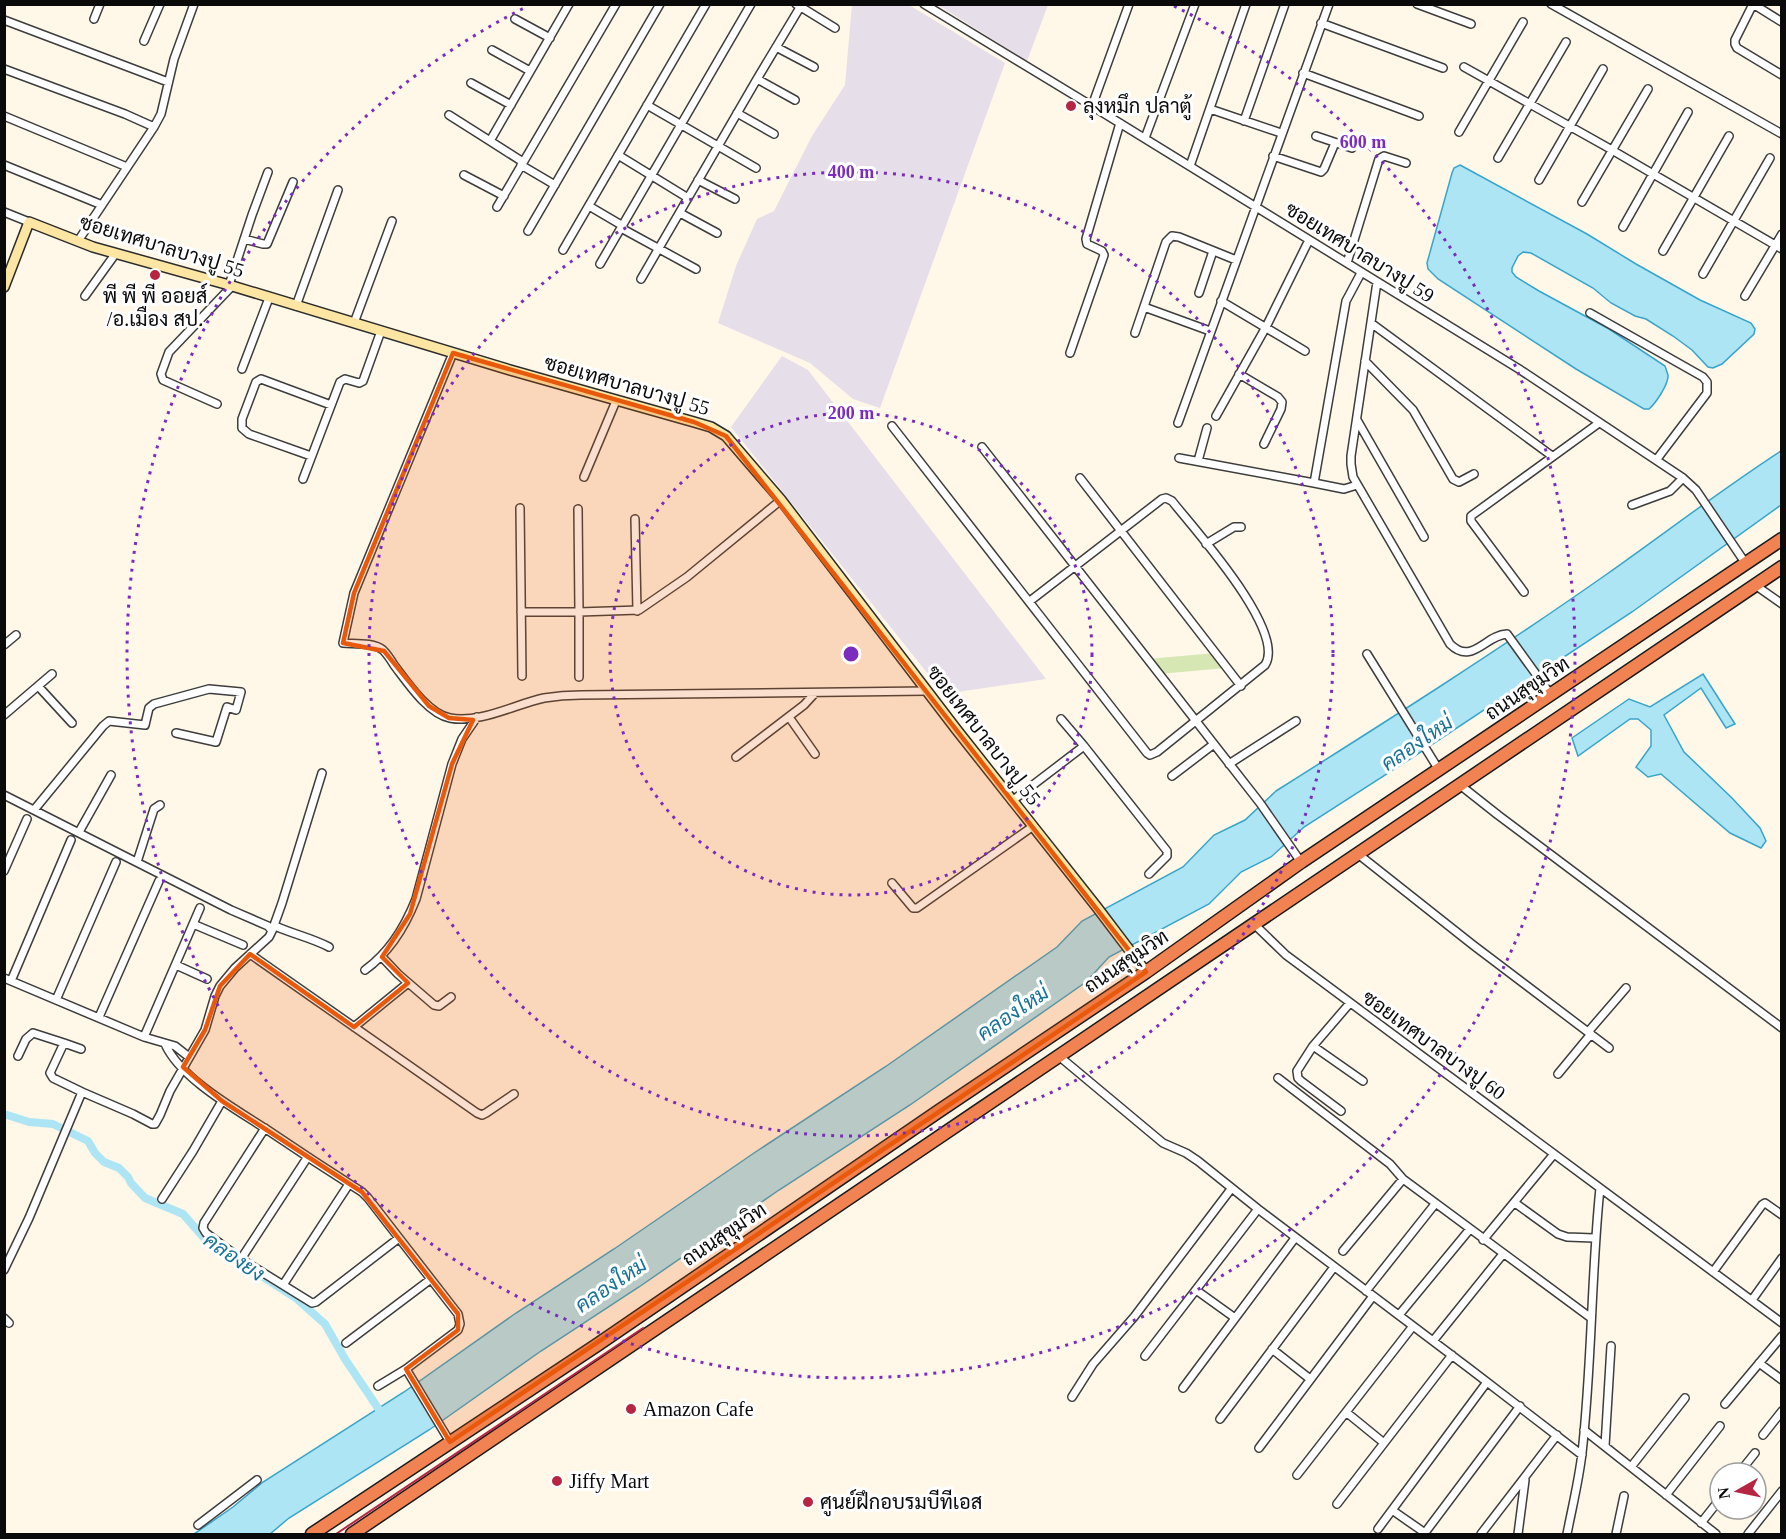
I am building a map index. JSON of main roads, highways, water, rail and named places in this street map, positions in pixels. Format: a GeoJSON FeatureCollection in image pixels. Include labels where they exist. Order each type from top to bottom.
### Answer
{"type":"FeatureCollection","features":[{"type":"Feature","properties":{"kind":"highway","name":"ถนนสุขุมวิท"},"geometry":{"type":"LineString","coordinates":[[312,1534],[447,1436],[597,1345],[1146,972],[1301,862],[1782,539]]}},
{"type":"Feature","properties":{"kind":"highway","name":"ถนนสุขุมวิท"},"geometry":{"type":"LineString","coordinates":[[352,1534],[1782,567]]}},
{"type":"Feature","properties":{"kind":"highway"},"geometry":{"type":"LineString","coordinates":[[939,1111],[952,1129]]}},
{"type":"Feature","properties":{"kind":"water"},"geometry":{"type":"Polygon","coordinates":[[[1460,165],[1587,234],[1700,300],[1751,323],[1755,329],[1754,334],[1722,364],[1713,368],[1708,367],[1692,350],[1646,319],[1635,316],[1611,303],[1593,288],[1531,253],[1523,252],[1518,256],[1512,268],[1516,277],[1609,329],[1665,366],[1668,379],[1664,388],[1652,406],[1644,409],[1576,369],[1438,279],[1428,269],[1427,263],[1452,173],[1454,168],[1460,165]]]}},
{"type":"Feature","properties":{"kind":"water","name":"คลองใหม่"},"geometry":{"type":"Polygon","coordinates":[[[1781,451],[1781,505],[1632,612],[1304,827],[1271,857],[1241,872],[1209,904],[1109,957],[1086,982],[910,1105],[779,1190],[639,1287],[541,1351],[429,1430],[289,1518],[270,1534],[194,1534],[233,1507],[263,1482],[404,1392],[516,1313],[885,1067],[1057,947],[1082,921],[1183,867],[1214,835],[1245,820],[1276,791],[1525,630],[1781,451]]]}},
{"type":"Feature","properties":{"kind":"water"},"geometry":{"type":"Polygon","coordinates":[[[1703,674],[1735,724],[1726,728],[1701,688],[1664,715],[1684,752],[1760,828],[1766,841],[1761,848],[1730,833],[1661,774],[1648,777],[1636,767],[1651,746],[1651,730],[1638,719],[1630,719],[1578,756],[1572,738],[1629,699],[1650,707],[1703,674]]]}},
{"type":"Feature","properties":{"kind":"waterway","name":"คลองยง"},"geometry":{"type":"LineString","coordinates":[[4,1114],[29,1122],[53,1124],[88,1141],[95,1153],[104,1162],[119,1168],[145,1198],[183,1214],[205,1239],[297,1299],[325,1324],[345,1359],[384,1417]]}},
{"type":"Feature","properties":{"kind":"railway"},"geometry":{"type":"LineString","coordinates":[[336,1534],[643,1328]]}},
{"type":"Feature","properties":{"kind":"place","name":"ลุงหมึก ปลาตู้"},"geometry":{"type":"Point","coordinates":[1071,106]}},
{"type":"Feature","properties":{"kind":"place","name":"พี พี พี ออยส์ /อ.เมือง สป."},"geometry":{"type":"Point","coordinates":[155,275]}},
{"type":"Feature","properties":{"kind":"place","name":"Amazon Cafe"},"geometry":{"type":"Point","coordinates":[631,1409]}},
{"type":"Feature","properties":{"kind":"place","name":"Jiffy Mart"},"geometry":{"type":"Point","coordinates":[557,1481]}},
{"type":"Feature","properties":{"kind":"place","name":"ศูนย์ฝึกอบรมบีทีเอส"},"geometry":{"type":"Point","coordinates":[808,1502]}}]}
